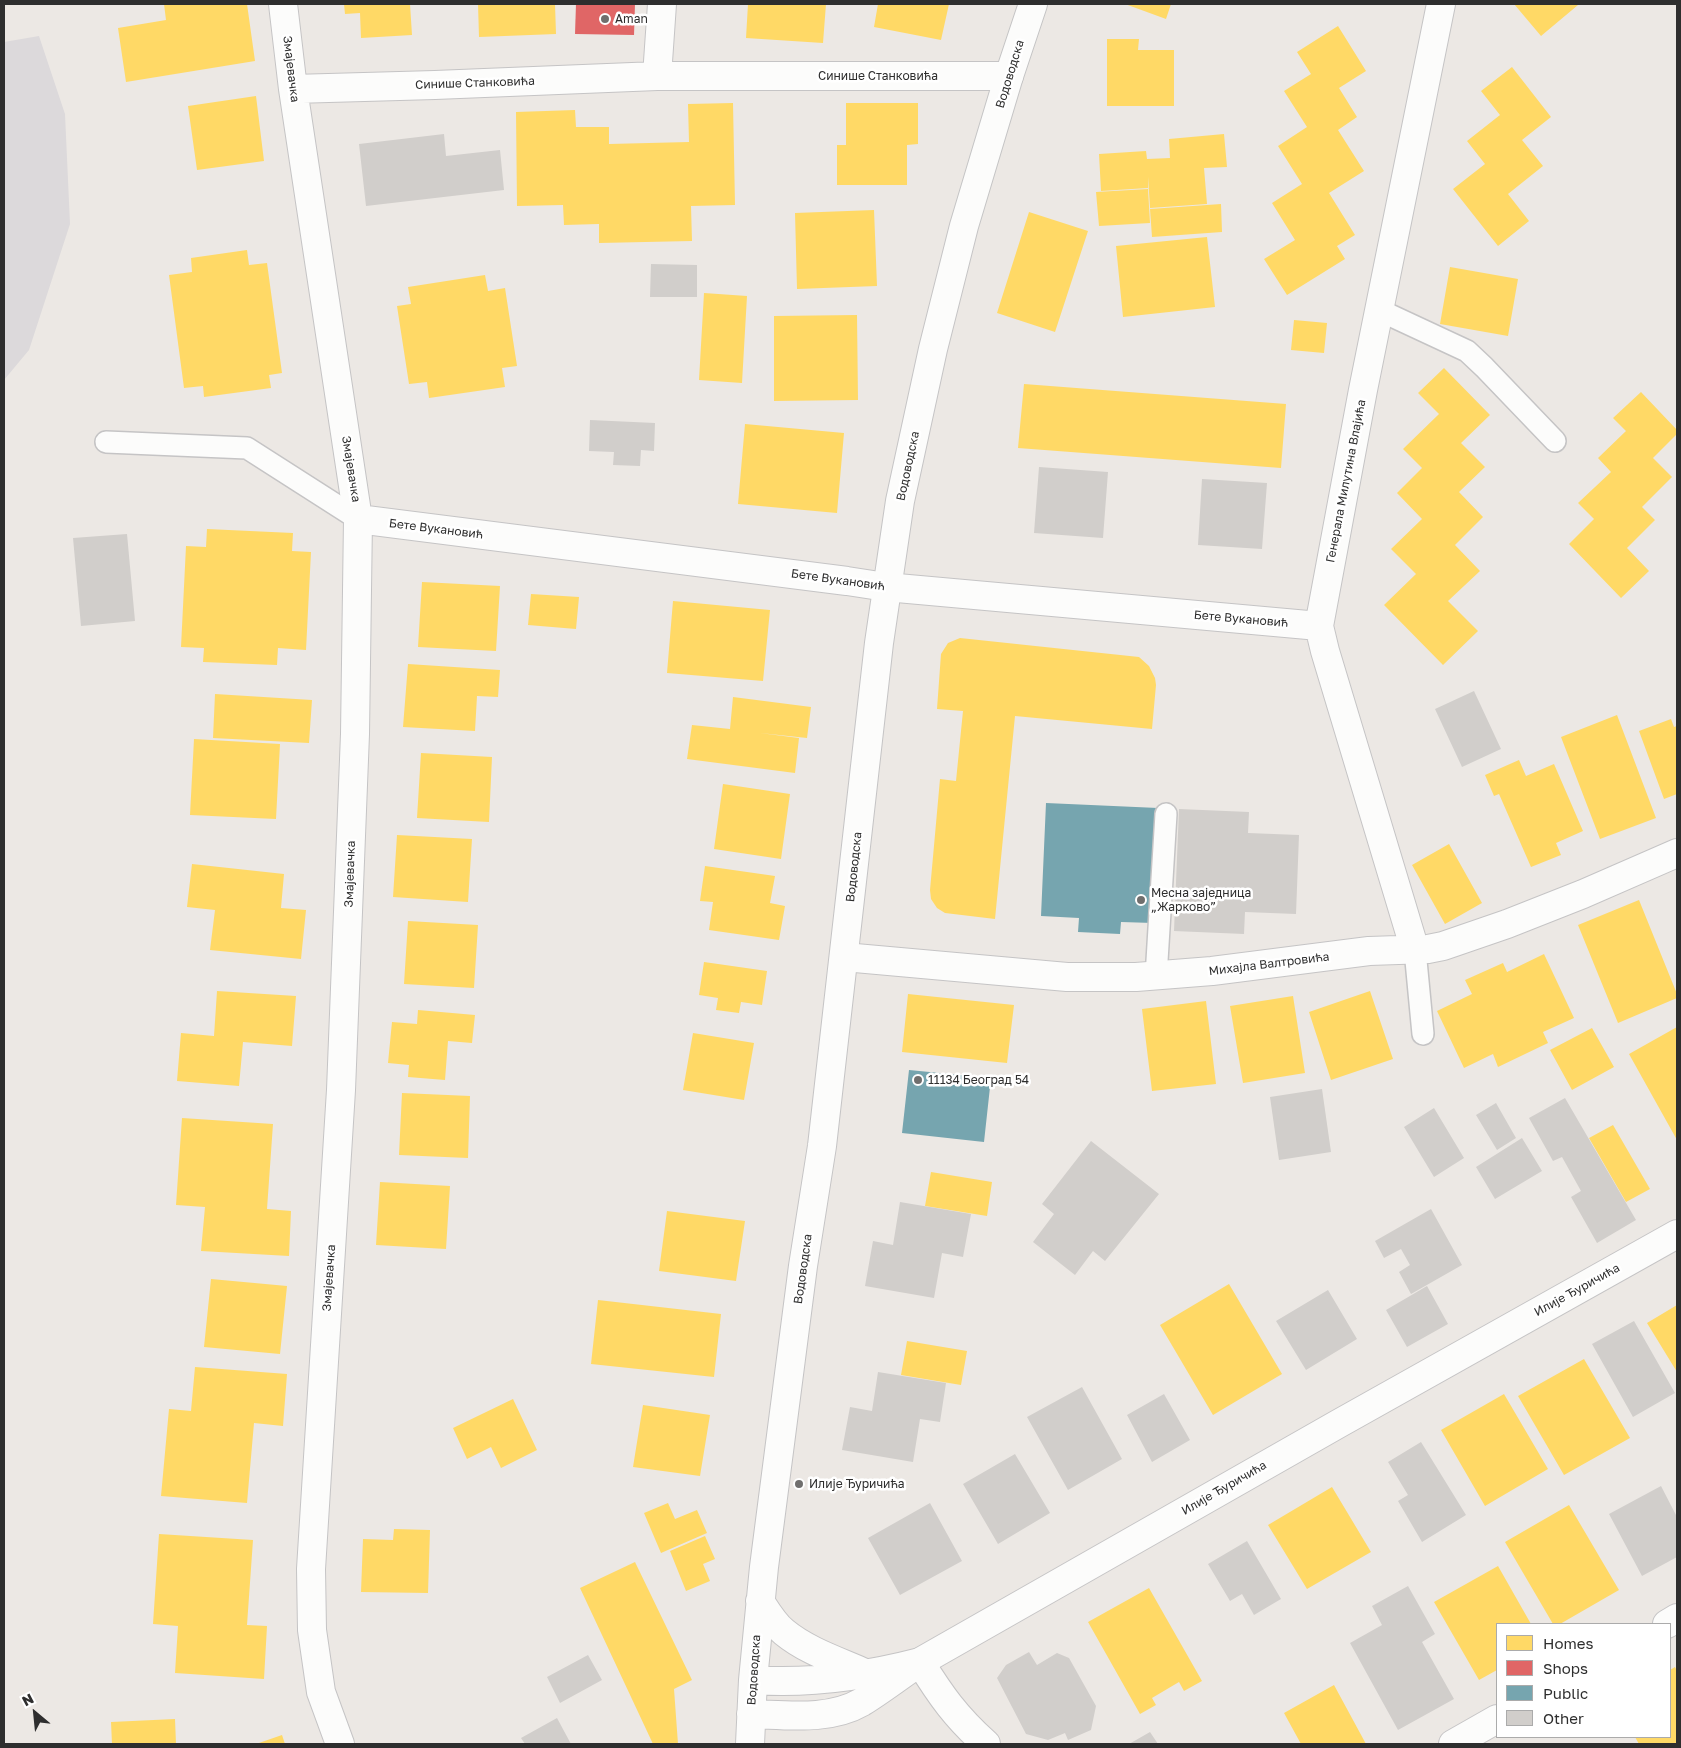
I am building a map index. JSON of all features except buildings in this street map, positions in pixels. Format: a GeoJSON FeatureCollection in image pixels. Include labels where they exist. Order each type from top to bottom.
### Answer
{"type":"FeatureCollection","features":[{"type":"Feature","properties":{"kind":"street","name":"Змајевачка"},"geometry":{"type":"LineString","coordinates":[[283,4],[358,519],[355,734],[341,1090],[311,1569],[312,1630],[320,1683],[340,1744]]}},
{"type":"Feature","properties":{"kind":"street"},"geometry":{"type":"LineString","coordinates":[[656,76],[662,4]]}},
{"type":"Feature","properties":{"kind":"street","name":"Водоводска"},"geometry":{"type":"LineString","coordinates":[[750,1744],[760,1601],[803,1266],[822,1146],[886,587],[900,501],[932,349],[964,226],[1009,76],[1033,4]]}},
{"type":"Feature","properties":{"kind":"street","name":"Генерала Милутина Влајића"},"geometry":{"type":"LineString","coordinates":[[1415,950],[1319,626],[1379,310],[1441,4]]}},
{"type":"Feature","properties":{"kind":"street","name":"Синише Станковића"},"geometry":{"type":"LineString","coordinates":[[294,89],[656,76],[1009,76]]}},
{"type":"Feature","properties":{"kind":"street","name":"Бете Вукановић"},"geometry":{"type":"LineString","coordinates":[[358,519],[847,580],[886,587],[1319,626]]}},
{"type":"Feature","properties":{"kind":"street","name":"Михајла Валтровића"},"geometry":{"type":"LineString","coordinates":[[844,957],[1067,977],[1156,977],[1369,951],[1415,950],[1443,946],[1499,927],[1583,894],[1677,853]]}},
{"type":"Feature","properties":{"kind":"street","name":"Илије Ђуричића"},"geometry":{"type":"LineString","coordinates":[[753,1680],[783,1682],[887,1671],[920,1662],[1677,1234]]}},
{"type":"Feature","properties":{"kind":"street"},"geometry":{"type":"LineString","coordinates":[[760,1601],[772,1620],[783,1632],[807,1646],[864,1673]]}},
{"type":"Feature","properties":{"kind":"street"},"geometry":{"type":"LineString","coordinates":[[751,1714],[801,1715],[830,1713],[848,1708],[862,1702],[920,1662],[944,1701],[960,1720],[986,1744]]}},
{"type":"Feature","properties":{"kind":"street"},"geometry":{"type":"LineString","coordinates":[[1453,1744],[1496,1720]]}},
{"type":"Feature","properties":{"kind":"lane"},"geometry":{"type":"LineString","coordinates":[[1379,310],[1467,351],[1555,441]]}},
{"type":"Feature","properties":{"kind":"lane"},"geometry":{"type":"LineString","coordinates":[[106,442],[248,448],[358,519]]}},
{"type":"Feature","properties":{"kind":"lane"},"geometry":{"type":"LineString","coordinates":[[1156,977],[1166,814]]}},
{"type":"Feature","properties":{"kind":"lane"},"geometry":{"type":"LineString","coordinates":[[1415,950],[1423,1034]]}},
{"type":"Feature","properties":{"kind":"shaded area"},"geometry":{"type":"Polygon","coordinates":[[[39,36],[65,114],[70,224],[29,350],[4,380],[4,42],[39,36]]]}},
{"type":"Feature","properties":{"kind":"place","name":"Aman"},"geometry":{"type":"Point","coordinates":[605,19]}},
{"type":"Feature","properties":{"kind":"place","name":"Месна заједница „Жарково”"},"geometry":{"type":"Point","coordinates":[1141,900]}},
{"type":"Feature","properties":{"kind":"place","name":"11134 Београд 54"},"geometry":{"type":"Point","coordinates":[918,1080]}},
{"type":"Feature","properties":{"kind":"place","name":"Илије Ђуричића"},"geometry":{"type":"Point","coordinates":[799,1484]}}]}
